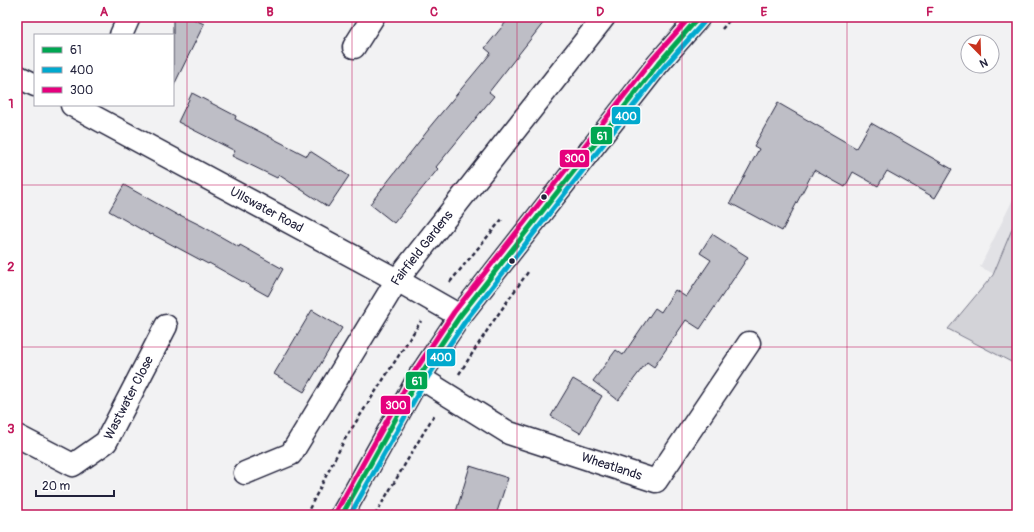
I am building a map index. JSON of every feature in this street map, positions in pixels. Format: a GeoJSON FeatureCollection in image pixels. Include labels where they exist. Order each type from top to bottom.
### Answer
{"type":"FeatureCollection","features":[{"type":"Feature","properties":{"kind":"street"},"geometry":{"type":"LineString","coordinates":[[122,34],[130,17]]}},
{"type":"Feature","properties":{"kind":"street"},"geometry":{"type":"LineString","coordinates":[[354,47],[374,17]]}},
{"type":"Feature","properties":{"kind":"street","name":"Fairfield Gardens"},"geometry":{"type":"LineString","coordinates":[[245,473],[291,454],[397,280],[604,17]]}},
{"type":"Feature","properties":{"kind":"street"},"geometry":{"type":"LineString","coordinates":[[342,515],[419,377],[460,316],[658,64],[699,17]]}},
{"type":"Feature","properties":{"kind":"street"},"geometry":{"type":"LineString","coordinates":[[17,76],[34,84]]}},
{"type":"Feature","properties":{"kind":"street","name":"Ullswater Road"},"geometry":{"type":"LineString","coordinates":[[81,107],[460,316]]}},
{"type":"Feature","properties":{"kind":"street","name":"Wastwater Close"},"geometry":{"type":"LineString","coordinates":[[17,436],[74,465],[106,442],[166,326]]}},
{"type":"Feature","properties":{"kind":"street","name":"Wheatlands"},"geometry":{"type":"LineString","coordinates":[[419,377],[509,433],[656,481],[749,343]]}},
{"type":"Feature","properties":{"kind":"path"},"geometry":{"type":"LineString","coordinates":[[717,34],[732,17]]}},
{"type":"Feature","properties":{"kind":"path"},"geometry":{"type":"LineString","coordinates":[[375,515],[446,394],[492,323],[529,271]]}},
{"type":"Feature","properties":{"kind":"shaded area"},"geometry":{"type":"Polygon","coordinates":[[[1017,191],[1017,285],[980,267],[1017,191]]]}},
{"type":"Feature","properties":{"kind":"shaded area"},"geometry":{"type":"Polygon","coordinates":[[[1017,217],[1017,365],[948,329],[993,275],[1017,217]]]}},
{"type":"Feature","properties":{"kind":"building"},"geometry":{"type":"Polygon","coordinates":[[[173,17],[189,17],[204,24],[174,85],[174,34],[173,17]]]}},
{"type":"Feature","properties":{"kind":"building"},"geometry":{"type":"Polygon","coordinates":[[[510,17],[548,17],[489,92],[494,96],[436,167],[438,169],[394,223],[370,204],[428,129],[491,53],[485,48],[510,17]]]}},
{"type":"Feature","properties":{"kind":"building"},"geometry":{"type":"Polygon","coordinates":[[[192,93],[236,116],[235,119],[307,156],[310,151],[349,176],[328,207],[279,175],[277,178],[232,156],[235,151],[178,122],[192,93]]]}},
{"type":"Feature","properties":{"kind":"building"},"geometry":{"type":"Polygon","coordinates":[[[778,103],[856,148],[871,123],[952,169],[935,198],[887,171],[878,186],[853,172],[845,187],[814,170],[782,231],[730,203],[759,149],[754,146],[778,103]]]}},
{"type":"Feature","properties":{"kind":"building"},"geometry":{"type":"Polygon","coordinates":[[[124,185],[179,216],[180,215],[202,226],[239,247],[240,245],[283,269],[268,296],[209,263],[208,264],[152,234],[151,235],[109,211],[124,185]]]}},
{"type":"Feature","properties":{"kind":"building"},"geometry":{"type":"Polygon","coordinates":[[[712,234],[748,257],[700,329],[686,320],[654,367],[647,362],[618,400],[593,381],[616,350],[623,355],[655,308],[661,312],[675,290],[686,297],[711,260],[700,253],[712,234]]]}},
{"type":"Feature","properties":{"kind":"building"},"geometry":{"type":"Polygon","coordinates":[[[312,310],[342,328],[304,392],[274,374],[312,310]]]}},
{"type":"Feature","properties":{"kind":"building"},"geometry":{"type":"Polygon","coordinates":[[[573,379],[602,396],[580,433],[551,416],[573,379]]]}},
{"type":"Feature","properties":{"kind":"building"},"geometry":{"type":"Polygon","coordinates":[[[470,466],[508,478],[496,515],[455,515],[470,466]]]}},
{"type":"Feature","properties":{"kind":"transit line","name":"300"},"geometry":{"type":"LineString","coordinates":[[336,512],[413,374],[454,312],[652,60],[690,17]]}},
{"type":"Feature","properties":{"kind":"transit line","name":"61"},"geometry":{"type":"LineString","coordinates":[[342,515],[419,377],[460,316],[658,64],[699,17]]}},
{"type":"Feature","properties":{"kind":"transit line","name":"400"},"geometry":{"type":"LineString","coordinates":[[350,515],[425,381],[466,320],[663,68],[704,22]]}}]}
